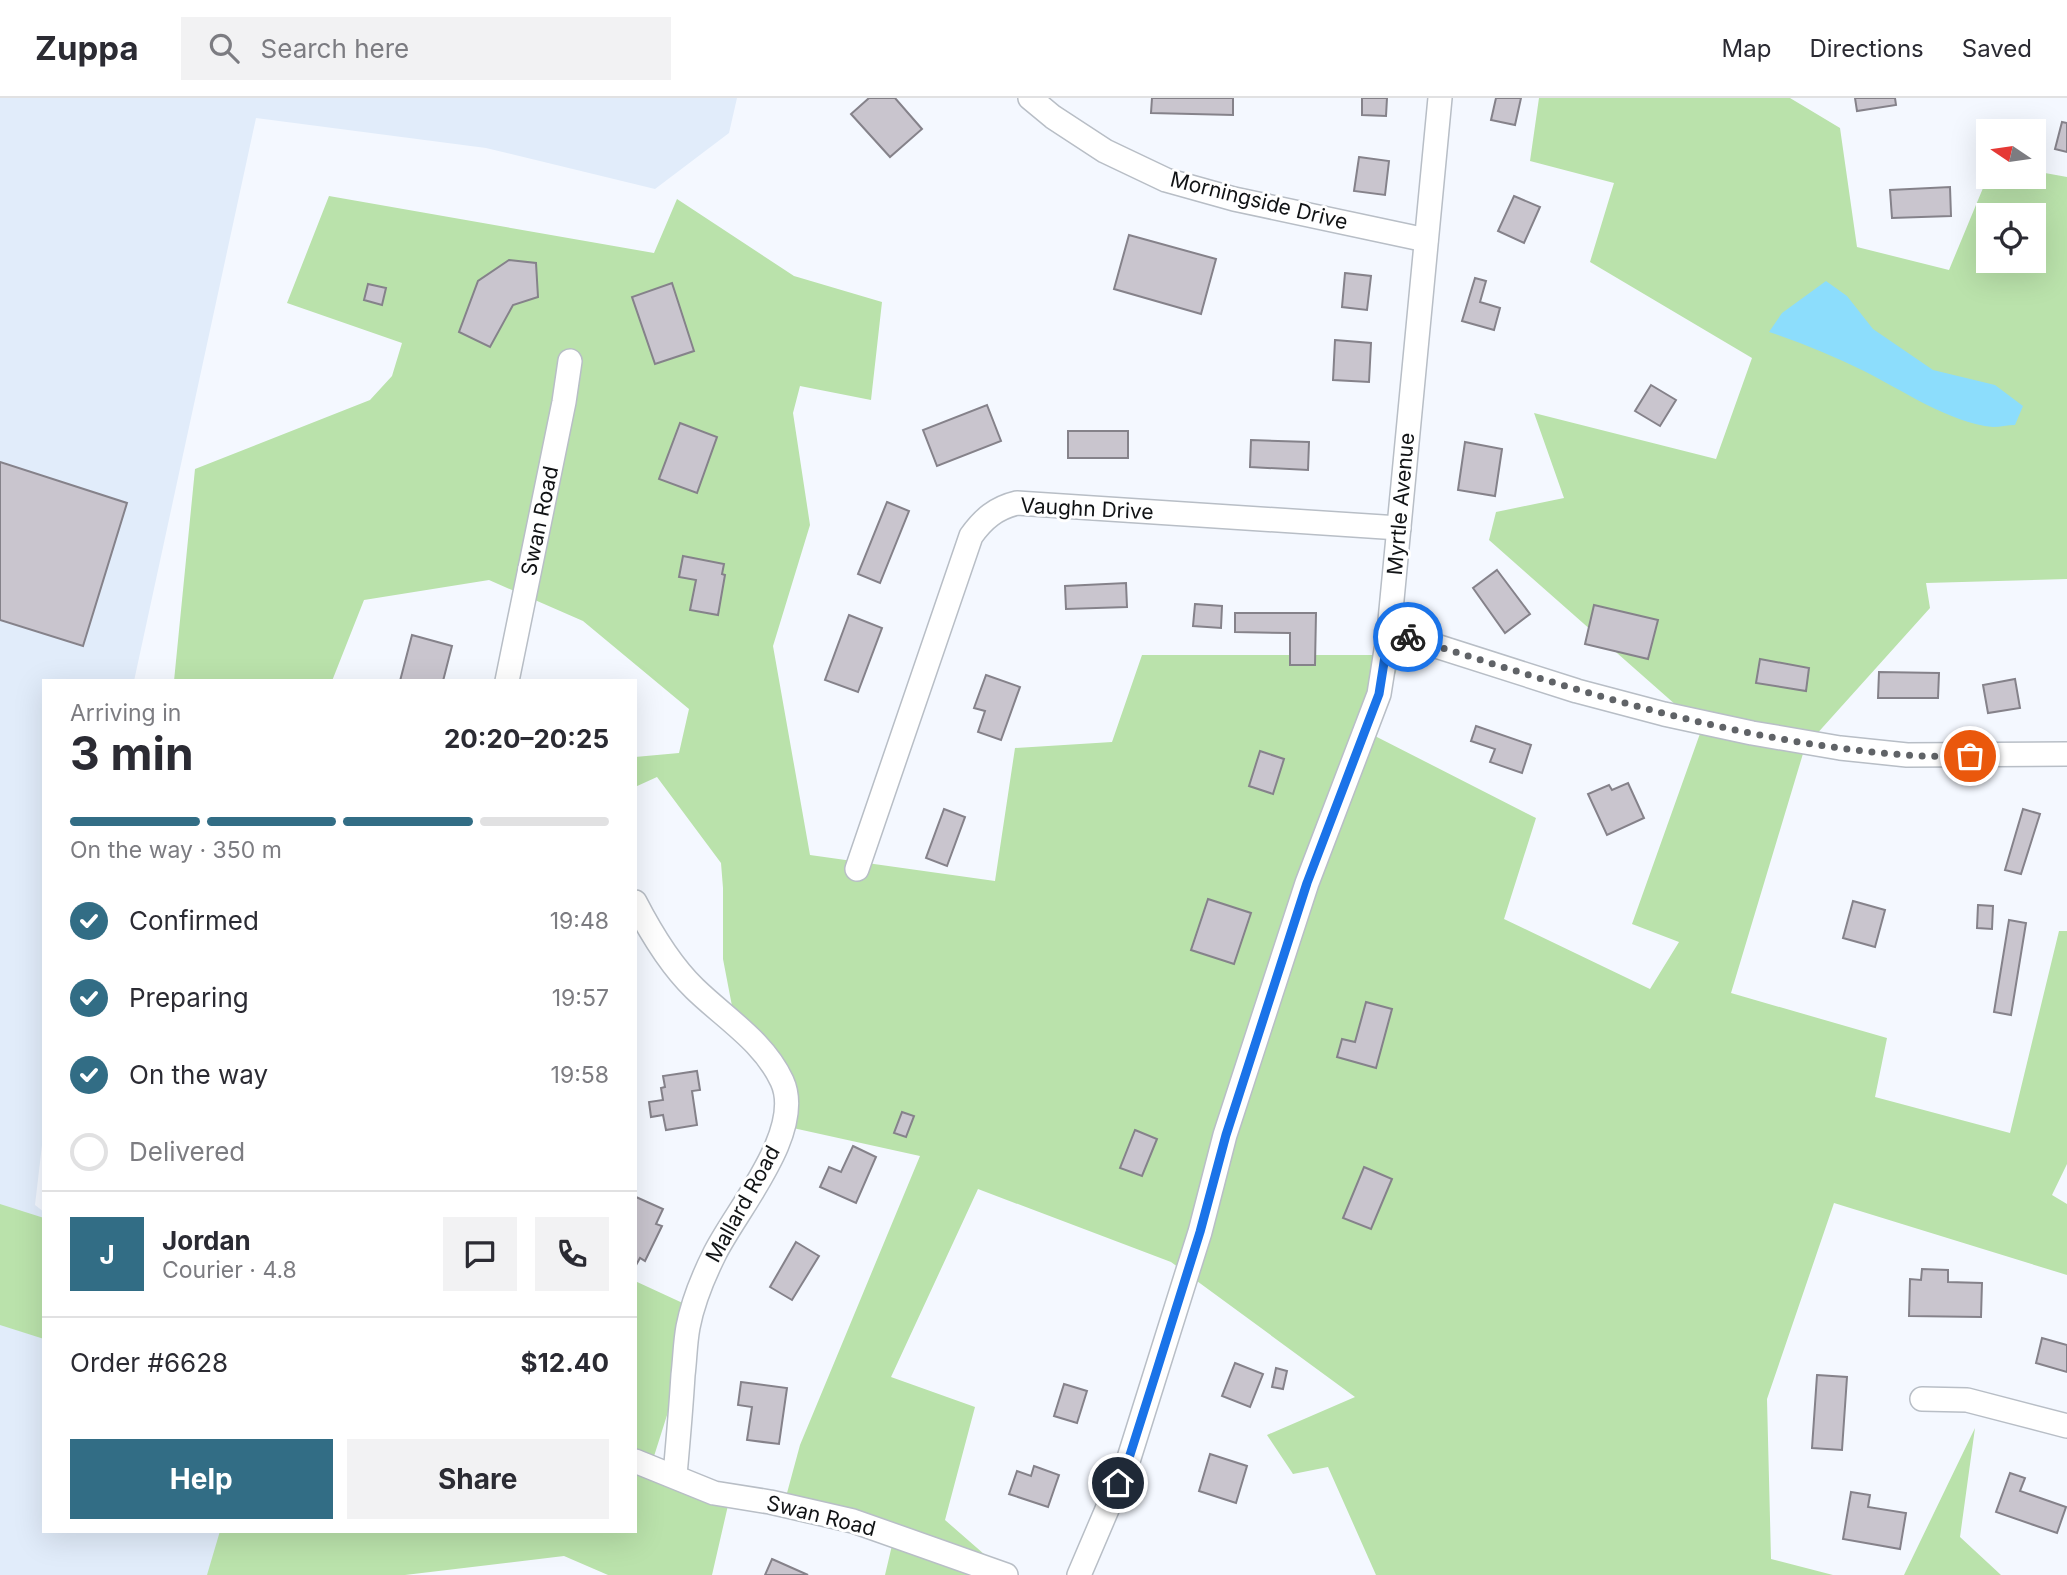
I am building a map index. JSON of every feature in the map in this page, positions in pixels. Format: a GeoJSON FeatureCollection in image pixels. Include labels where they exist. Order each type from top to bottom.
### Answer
{"type":"FeatureCollection","features":[{"type":"Feature","properties":{"kind":"street","name":"Morningside Drive"},"geometry":{"type":"LineString","coordinates":[[1030,98],[1105,151],[1166,180],[1234,199],[1426,240]]}},
{"type":"Feature","properties":{"kind":"street","name":"Myrtle Avenue"},"geometry":{"type":"LineString","coordinates":[[1079,1575],[1129,1458],[1200,1232],[1229,1123],[1307,883],[1379,694],[1389,631],[1440,98]]}},
{"type":"Feature","properties":{"kind":"street","name":"Swan Road"},"geometry":{"type":"LineString","coordinates":[[507,679],[570,361]]}},
{"type":"Feature","properties":{"kind":"street","name":"Vaughn Drive"},"geometry":{"type":"LineString","coordinates":[[857,869],[971,536],[981,522],[994,512],[1017,503],[1399,528]]}},
{"type":"Feature","properties":{"kind":"street"},"geometry":{"type":"LineString","coordinates":[[1389,631],[1577,691],[1752,733],[1840,748],[1907,755],[2067,754]]}},
{"type":"Feature","properties":{"kind":"street","name":"Mallard Road"},"geometry":{"type":"LineString","coordinates":[[637,906],[666,953],[692,986],[718,1012],[754,1040],[769,1059],[787,1095],[786,1123],[774,1154],[716,1251],[695,1299],[687,1329],[675,1475]]}},
{"type":"Feature","properties":{"kind":"street"},"geometry":{"type":"LineString","coordinates":[[1922,1399],[1967,1400],[2067,1426]]}},
{"type":"Feature","properties":{"kind":"street","name":"Swan Road"},"geometry":{"type":"LineString","coordinates":[[637,1462],[714,1493],[770,1502],[853,1521],[1006,1575]]}},
{"type":"Feature","properties":{"kind":"shaded area"},"geometry":{"type":"Polygon","coordinates":[[[0,98],[737,98],[729,133],[655,189],[486,148],[256,118],[134,679],[42,679],[42,1145],[35,1205],[42,1210],[42,1533],[237,1533],[228,1575],[0,1575],[0,98]]]}},
{"type":"Feature","properties":{"kind":"green space"},"geometry":{"type":"Polygon","coordinates":[[[1539,98],[1790,98],[1840,128],[1857,247],[1949,270],[1976,205],[1976,273],[2046,273],[2046,203],[1977,203],[1983,189],[2046,189],[2046,173],[2067,177],[2067,579],[1926,583],[1930,608],[1805,747],[1731,993],[1887,1038],[1875,1097],[2010,1133],[2059,931],[2067,931],[2067,1164],[2052,1195],[2067,1204],[2067,1275],[1834,1203],[1767,1399],[1771,1559],[1833,1575],[1376,1575],[1328,1467],[1293,1474],[1267,1435],[1355,1397],[1171,1262],[978,1189],[891,1377],[975,1407],[945,1520],[1008,1575],[885,1575],[897,1524],[787,1493],[800,1445],[920,1156],[793,1128],[788,1077],[732,1006],[723,959],[721,863],[657,777],[637,786],[637,757],[679,753],[689,709],[583,621],[489,580],[364,600],[333,679],[174,679],[195,469],[370,400],[392,376],[402,343],[287,303],[329,196],[654,253],[677,199],[794,276],[882,302],[871,400],[800,386],[793,413],[810,525],[773,646],[810,855],[995,881],[1015,748],[1112,742],[1142,655],[1402,655],[1373,735],[1536,818],[1504,919],[1650,989],[1679,942],[1632,924],[1702,728],[1489,540],[1496,512],[1564,498],[1534,413],[1716,459],[1752,358],[1590,262],[1614,183],[1530,161],[1539,98]]]}},
{"type":"Feature","properties":{"kind":"green space"},"geometry":{"type":"Polygon","coordinates":[[[0,1204],[42,1217],[42,1338],[0,1325],[0,1204]]]}},
{"type":"Feature","properties":{"kind":"green space"},"geometry":{"type":"Polygon","coordinates":[[[637,1282],[700,1311],[649,1472],[729,1501],[712,1575],[608,1575],[564,1556],[405,1575],[207,1575],[219,1533],[637,1533],[637,1282]]]}},
{"type":"Feature","properties":{"kind":"green space"},"geometry":{"type":"Polygon","coordinates":[[[1975,1428],[1960,1537],[2001,1575],[1904,1575],[1975,1428]]]}},
{"type":"Feature","properties":{"kind":"water"},"geometry":{"type":"Polygon","coordinates":[[[1826,281],[1847,296],[1873,329],[1933,370],[1995,385],[2023,406],[2015,425],[1993,427],[1943,413],[1841,360],[1769,332],[1782,313],[1826,281]]]}},
{"type":"Feature","properties":{"kind":"building"},"geometry":{"type":"Polygon","coordinates":[[[869,98],[895,98],[922,129],[890,157],[851,114],[869,98]]]}},
{"type":"Feature","properties":{"kind":"building"},"geometry":{"type":"Polygon","coordinates":[[[1152,98],[1233,98],[1233,115],[1151,113],[1152,98]]]}},
{"type":"Feature","properties":{"kind":"building"},"geometry":{"type":"Polygon","coordinates":[[[1362,98],[1387,98],[1386,116],[1362,115],[1362,98]]]}},
{"type":"Feature","properties":{"kind":"building"},"geometry":{"type":"Polygon","coordinates":[[[1496,98],[1521,98],[1515,125],[1491,120],[1496,98]]]}},
{"type":"Feature","properties":{"kind":"building"},"geometry":{"type":"Polygon","coordinates":[[[1855,98],[1895,98],[1896,105],[1857,111],[1855,98]]]}},
{"type":"Feature","properties":{"kind":"building"},"geometry":{"type":"Polygon","coordinates":[[[2062,122],[2067,123],[2067,152],[2055,149],[2062,122]]]}},
{"type":"Feature","properties":{"kind":"building"},"geometry":{"type":"Polygon","coordinates":[[[1359,157],[1389,161],[1385,195],[1354,191],[1359,157]]]}},
{"type":"Feature","properties":{"kind":"building"},"geometry":{"type":"Polygon","coordinates":[[[1950,187],[1951,216],[1892,218],[1890,190],[1950,187]]]}},
{"type":"Feature","properties":{"kind":"building"},"geometry":{"type":"Polygon","coordinates":[[[1514,196],[1540,207],[1524,243],[1498,231],[1514,196]]]}},
{"type":"Feature","properties":{"kind":"building"},"geometry":{"type":"Polygon","coordinates":[[[1129,235],[1216,259],[1201,314],[1114,289],[1129,235]]]}},
{"type":"Feature","properties":{"kind":"building"},"geometry":{"type":"Polygon","coordinates":[[[509,260],[536,263],[538,297],[513,305],[490,347],[459,332],[478,281],[509,260]]]}},
{"type":"Feature","properties":{"kind":"building"},"geometry":{"type":"Polygon","coordinates":[[[1345,273],[1371,276],[1367,310],[1342,307],[1345,273]]]}},
{"type":"Feature","properties":{"kind":"building"},"geometry":{"type":"Polygon","coordinates":[[[1475,278],[1486,281],[1480,302],[1500,308],[1494,330],[1462,321],[1475,278]]]}},
{"type":"Feature","properties":{"kind":"building"},"geometry":{"type":"Polygon","coordinates":[[[672,283],[694,351],[655,364],[632,297],[672,283]]]}},
{"type":"Feature","properties":{"kind":"building"},"geometry":{"type":"Polygon","coordinates":[[[368,284],[386,288],[382,305],[364,300],[368,284]]]}},
{"type":"Feature","properties":{"kind":"building"},"geometry":{"type":"Polygon","coordinates":[[[1335,340],[1371,343],[1369,382],[1333,380],[1335,340]]]}},
{"type":"Feature","properties":{"kind":"building"},"geometry":{"type":"Polygon","coordinates":[[[1651,385],[1676,400],[1660,426],[1635,411],[1651,385]]]}},
{"type":"Feature","properties":{"kind":"building"},"geometry":{"type":"Polygon","coordinates":[[[987,405],[1001,441],[937,466],[923,430],[987,405]]]}},
{"type":"Feature","properties":{"kind":"building"},"geometry":{"type":"Polygon","coordinates":[[[680,423],[717,437],[697,493],[659,479],[680,423]]]}},
{"type":"Feature","properties":{"kind":"building"},"geometry":{"type":"Polygon","coordinates":[[[1068,431],[1128,431],[1128,458],[1068,458],[1068,431]]]}},
{"type":"Feature","properties":{"kind":"building"},"geometry":{"type":"Polygon","coordinates":[[[1251,440],[1309,442],[1308,470],[1250,467],[1251,440]]]}},
{"type":"Feature","properties":{"kind":"building"},"geometry":{"type":"Polygon","coordinates":[[[1465,442],[1502,449],[1495,496],[1458,490],[1465,442]]]}},
{"type":"Feature","properties":{"kind":"building"},"geometry":{"type":"Polygon","coordinates":[[[0,462],[127,503],[83,646],[0,620],[0,462]]]}},
{"type":"Feature","properties":{"kind":"building"},"geometry":{"type":"Polygon","coordinates":[[[887,502],[909,511],[880,583],[858,574],[887,502]]]}},
{"type":"Feature","properties":{"kind":"building"},"geometry":{"type":"Polygon","coordinates":[[[683,556],[724,564],[722,574],[725,575],[718,615],[690,610],[696,580],[679,577],[683,556]]]}},
{"type":"Feature","properties":{"kind":"building"},"geometry":{"type":"Polygon","coordinates":[[[1497,570],[1530,614],[1505,633],[1473,588],[1497,570]]]}},
{"type":"Feature","properties":{"kind":"building"},"geometry":{"type":"Polygon","coordinates":[[[1126,583],[1127,607],[1066,609],[1065,586],[1126,583]]]}},
{"type":"Feature","properties":{"kind":"building"},"geometry":{"type":"Polygon","coordinates":[[[1195,604],[1222,606],[1221,628],[1193,626],[1195,604]]]}},
{"type":"Feature","properties":{"kind":"building"},"geometry":{"type":"Polygon","coordinates":[[[1594,605],[1658,620],[1648,659],[1585,644],[1594,605]]]}},
{"type":"Feature","properties":{"kind":"building"},"geometry":{"type":"Polygon","coordinates":[[[1235,613],[1316,613],[1315,665],[1290,665],[1290,633],[1235,632],[1235,613]]]}},
{"type":"Feature","properties":{"kind":"building"},"geometry":{"type":"Polygon","coordinates":[[[849,615],[882,628],[858,692],[825,680],[849,615]]]}},
{"type":"Feature","properties":{"kind":"building"},"geometry":{"type":"Polygon","coordinates":[[[412,635],[452,646],[444,679],[401,679],[412,635]]]}},
{"type":"Feature","properties":{"kind":"building"},"geometry":{"type":"Polygon","coordinates":[[[1760,659],[1809,668],[1806,691],[1756,683],[1760,659]]]}},
{"type":"Feature","properties":{"kind":"building"},"geometry":{"type":"Polygon","coordinates":[[[1879,672],[1939,673],[1938,698],[1878,698],[1879,672]]]}},
{"type":"Feature","properties":{"kind":"building"},"geometry":{"type":"Polygon","coordinates":[[[986,675],[1020,687],[1001,740],[978,732],[985,711],[974,708],[986,675]]]}},
{"type":"Feature","properties":{"kind":"building"},"geometry":{"type":"Polygon","coordinates":[[[2015,679],[2020,708],[1988,713],[1983,685],[2015,679]]]}},
{"type":"Feature","properties":{"kind":"building"},"geometry":{"type":"Polygon","coordinates":[[[1476,726],[1531,745],[1522,773],[1490,762],[1495,749],[1471,741],[1476,726]]]}},
{"type":"Feature","properties":{"kind":"building"},"geometry":{"type":"Polygon","coordinates":[[[1260,751],[1284,759],[1273,794],[1249,786],[1260,751]]]}},
{"type":"Feature","properties":{"kind":"building"},"geometry":{"type":"Polygon","coordinates":[[[1628,783],[1644,818],[1607,835],[1588,794],[1609,785],[1612,790],[1628,783]]]}},
{"type":"Feature","properties":{"kind":"building"},"geometry":{"type":"Polygon","coordinates":[[[944,809],[965,817],[947,866],[926,858],[944,809]]]}},
{"type":"Feature","properties":{"kind":"building"},"geometry":{"type":"Polygon","coordinates":[[[2023,809],[2040,814],[2021,874],[2005,870],[2023,809]]]}},
{"type":"Feature","properties":{"kind":"building"},"geometry":{"type":"Polygon","coordinates":[[[1208,899],[1251,913],[1234,964],[1191,950],[1208,899]]]}},
{"type":"Feature","properties":{"kind":"building"},"geometry":{"type":"Polygon","coordinates":[[[1853,901],[1885,910],[1875,947],[1843,938],[1853,901]]]}},
{"type":"Feature","properties":{"kind":"building"},"geometry":{"type":"Polygon","coordinates":[[[1978,905],[1993,906],[1992,929],[1977,928],[1978,905]]]}},
{"type":"Feature","properties":{"kind":"building"},"geometry":{"type":"Polygon","coordinates":[[[2009,920],[2026,923],[2011,1015],[1994,1012],[2009,920]]]}},
{"type":"Feature","properties":{"kind":"building"},"geometry":{"type":"Polygon","coordinates":[[[1366,1002],[1392,1009],[1376,1068],[1337,1057],[1342,1039],[1355,1042],[1366,1002]]]}},
{"type":"Feature","properties":{"kind":"building"},"geometry":{"type":"Polygon","coordinates":[[[697,1071],[700,1090],[692,1091],[697,1125],[666,1130],[663,1115],[651,1117],[649,1102],[663,1100],[663,1076],[697,1071]]]}},
{"type":"Feature","properties":{"kind":"building"},"geometry":{"type":"Polygon","coordinates":[[[902,1112],[914,1116],[906,1137],[894,1133],[902,1112]]]}},
{"type":"Feature","properties":{"kind":"building"},"geometry":{"type":"Polygon","coordinates":[[[1135,1130],[1157,1139],[1142,1176],[1120,1168],[1135,1130]]]}},
{"type":"Feature","properties":{"kind":"building"},"geometry":{"type":"Polygon","coordinates":[[[853,1146],[876,1157],[856,1203],[820,1187],[829,1167],[841,1172],[853,1146]]]}},
{"type":"Feature","properties":{"kind":"building"},"geometry":{"type":"Polygon","coordinates":[[[1364,1167],[1392,1179],[1371,1229],[1343,1218],[1364,1167]]]}},
{"type":"Feature","properties":{"kind":"building"},"geometry":{"type":"Polygon","coordinates":[[[637,1197],[663,1209],[656,1224],[662,1226],[645,1261],[640,1258],[637,1263],[637,1197]]]}},
{"type":"Feature","properties":{"kind":"building"},"geometry":{"type":"Polygon","coordinates":[[[796,1242],[819,1256],[792,1300],[770,1287],[796,1242]]]}},
{"type":"Feature","properties":{"kind":"building"},"geometry":{"type":"Polygon","coordinates":[[[1922,1269],[1948,1270],[1948,1282],[1982,1283],[1981,1317],[1909,1316],[1910,1279],[1921,1280],[1922,1269]]]}},
{"type":"Feature","properties":{"kind":"building"},"geometry":{"type":"Polygon","coordinates":[[[2042,1338],[2067,1345],[2067,1372],[2036,1363],[2042,1338]]]}},
{"type":"Feature","properties":{"kind":"building"},"geometry":{"type":"Polygon","coordinates":[[[1235,1363],[1263,1374],[1250,1407],[1222,1396],[1235,1363]]]}},
{"type":"Feature","properties":{"kind":"building"},"geometry":{"type":"Polygon","coordinates":[[[1276,1368],[1287,1371],[1283,1389],[1272,1387],[1276,1368]]]}},
{"type":"Feature","properties":{"kind":"building"},"geometry":{"type":"Polygon","coordinates":[[[1817,1375],[1847,1377],[1842,1450],[1812,1448],[1817,1375]]]}},
{"type":"Feature","properties":{"kind":"building"},"geometry":{"type":"Polygon","coordinates":[[[741,1382],[787,1388],[779,1444],[747,1440],[752,1407],[738,1405],[741,1382]]]}},
{"type":"Feature","properties":{"kind":"building"},"geometry":{"type":"Polygon","coordinates":[[[1064,1384],[1087,1391],[1077,1423],[1054,1416],[1064,1384]]]}},
{"type":"Feature","properties":{"kind":"building"},"geometry":{"type":"Polygon","coordinates":[[[1210,1454],[1247,1466],[1236,1503],[1199,1491],[1210,1454]]]}},
{"type":"Feature","properties":{"kind":"building"},"geometry":{"type":"Polygon","coordinates":[[[1034,1466],[1059,1475],[1048,1507],[1009,1494],[1017,1471],[1031,1476],[1034,1466]]]}},
{"type":"Feature","properties":{"kind":"building"},"geometry":{"type":"Polygon","coordinates":[[[2010,1473],[2025,1478],[2020,1491],[2066,1507],[2057,1533],[1996,1512],[2010,1473]]]}},
{"type":"Feature","properties":{"kind":"building"},"geometry":{"type":"Polygon","coordinates":[[[1851,1492],[1870,1495],[1868,1507],[1906,1513],[1900,1549],[1843,1539],[1851,1492]]]}},
{"type":"Feature","properties":{"kind":"building"},"geometry":{"type":"Polygon","coordinates":[[[772,1559],[808,1575],[765,1575],[772,1559]]]}},
{"type":"Feature","properties":{"kind":"way so far"},"geometry":{"type":"LineString","coordinates":[[1408,637],[1577,691],[1752,733],[1840,748],[1907,755],[1970,756]]}},
{"type":"Feature","properties":{"kind":"route"},"geometry":{"type":"LineString","coordinates":[[1118,1483],[1129,1458],[1155,1376],[1200,1232],[1226,1135],[1307,883],[1379,694],[1389,631],[1408,637]]}}]}
